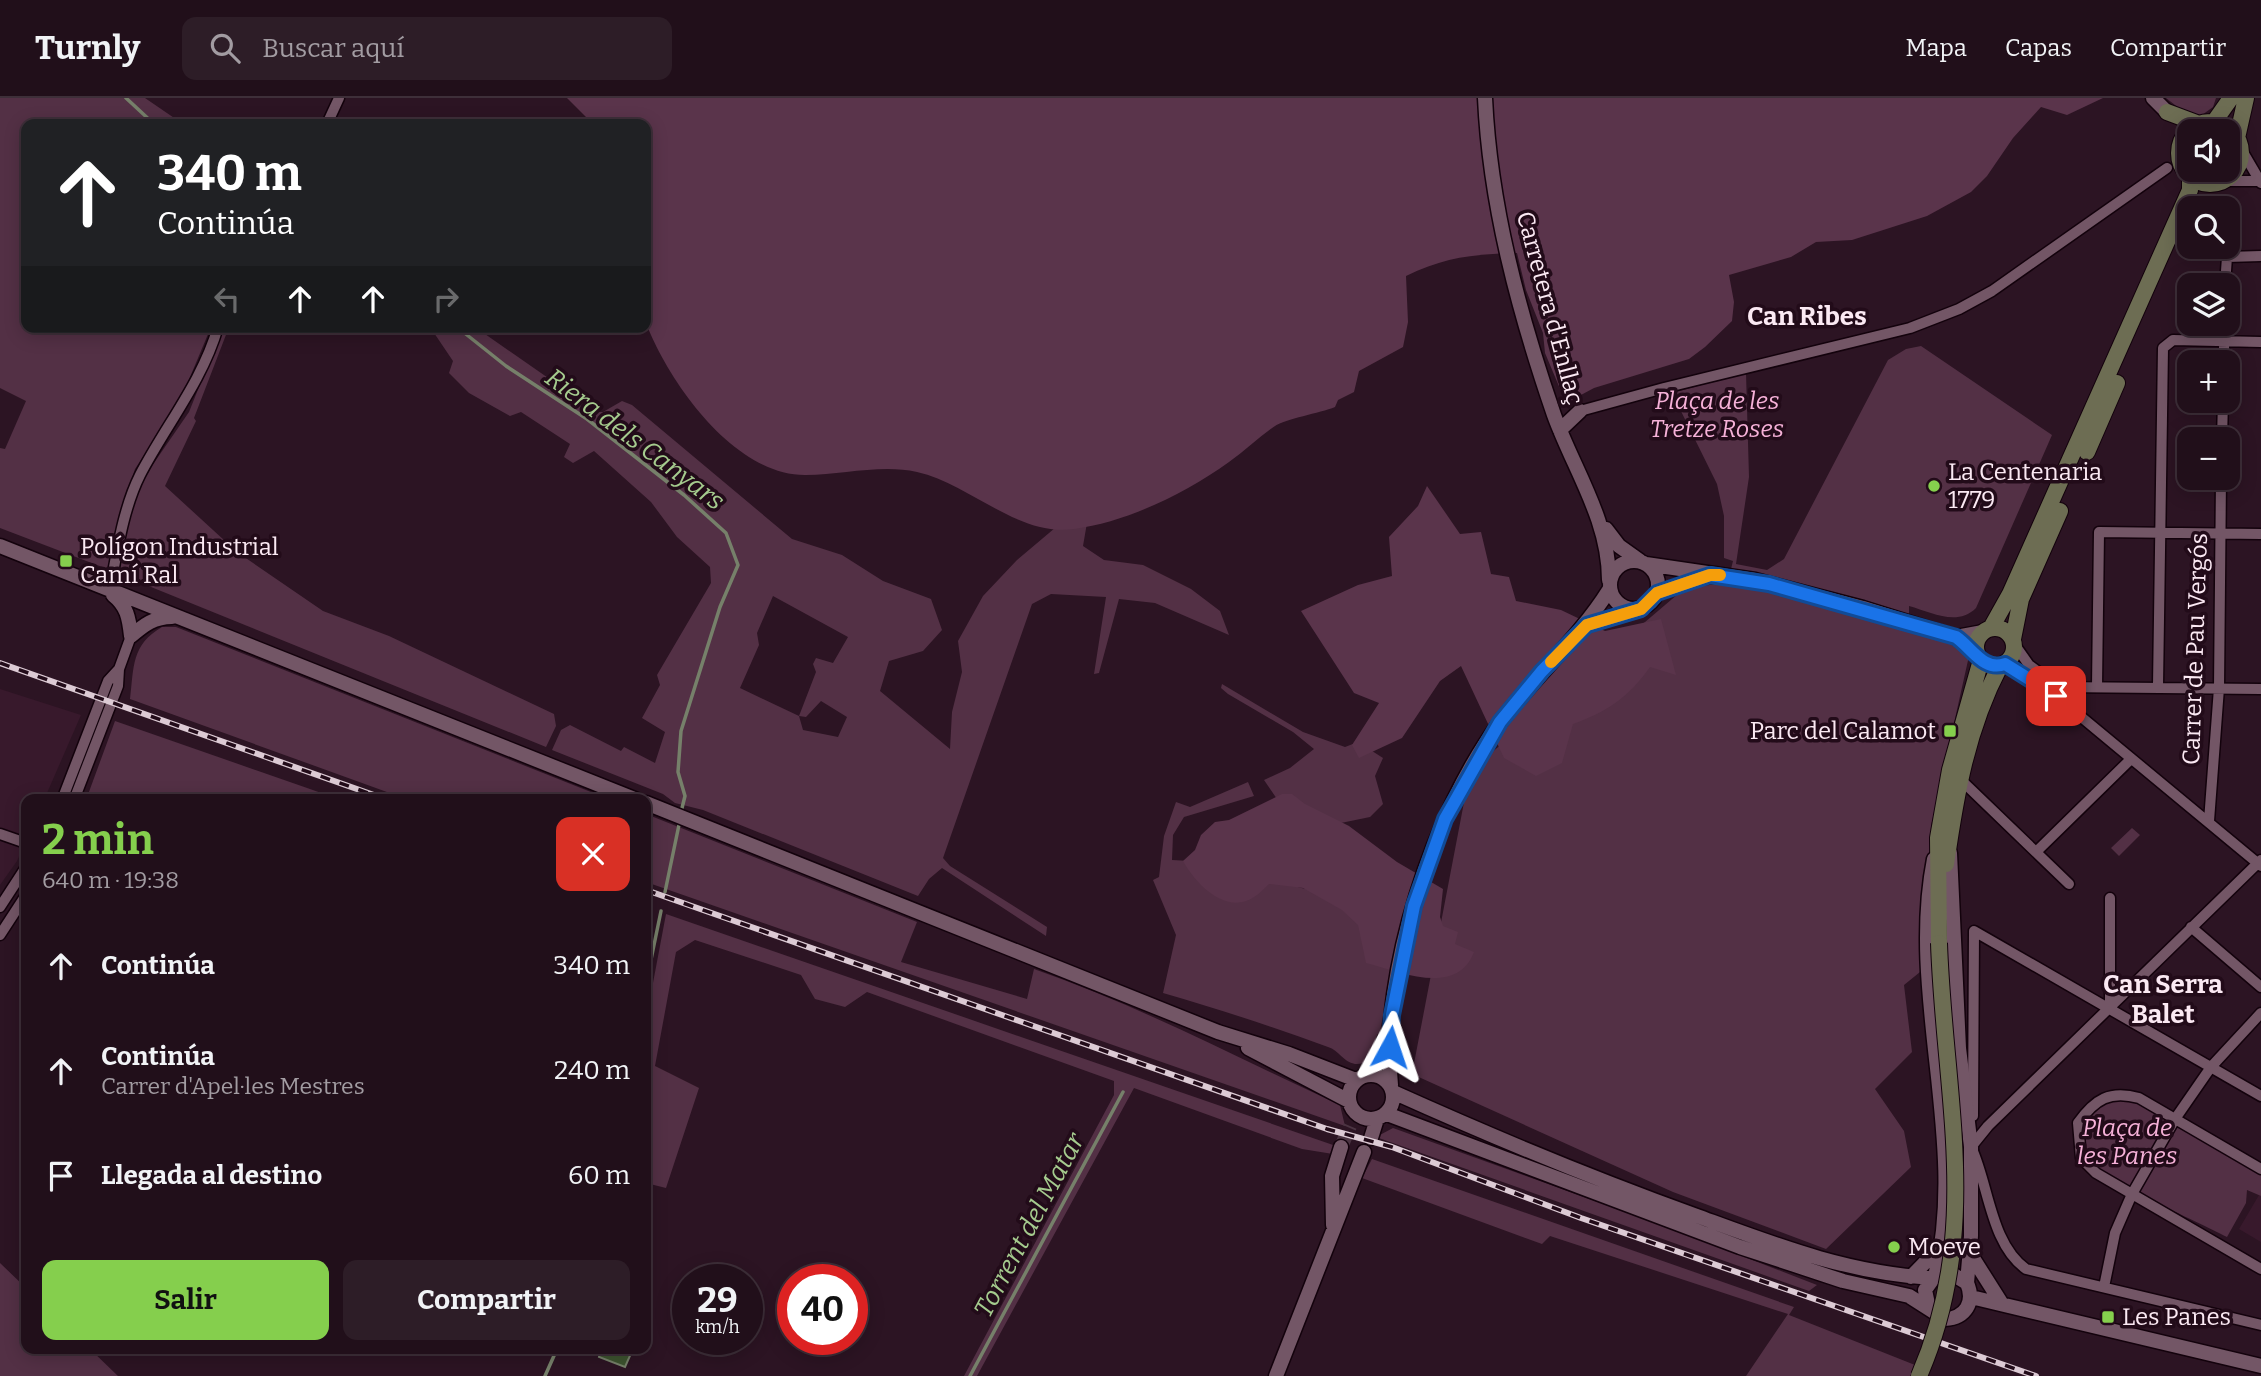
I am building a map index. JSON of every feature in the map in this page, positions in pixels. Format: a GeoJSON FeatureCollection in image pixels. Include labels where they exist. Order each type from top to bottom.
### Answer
{"type":"FeatureCollection","features":[{"type":"Feature","properties":{"kind":"main road"},"geometry":{"type":"LineString","coordinates":[[2210,119],[2231,98]]}},
{"type":"Feature","properties":{"kind":"main road"},"geometry":{"type":"LineString","coordinates":[[2240,131],[2246,98]]}},
{"type":"Feature","properties":{"kind":"main road"},"geometry":{"type":"LineString","coordinates":[[2167,112],[2192,119]]}},
{"type":"Feature","properties":{"kind":"main road"},"geometry":{"type":"LineString","coordinates":[[2167,112],[2177,140]]}},
{"type":"Feature","properties":{"kind":"main road"},"geometry":{"type":"LineString","coordinates":[[2177,153],[2167,168],[2177,170]]}},
{"type":"Feature","properties":{"kind":"main road"},"geometry":{"type":"LineString","coordinates":[[1919,1376],[1948,1286],[1957,1213],[1956,1159],[1939,943],[1950,770],[1979,657],[1977,641],[2010,594],[2190,190],[2189,182]]}},
{"type":"Feature","properties":{"kind":"main road"},"geometry":{"type":"LineString","coordinates":[[2205,196],[2217,183],[2214,182]]}},
{"type":"Feature","properties":{"kind":"main road"},"geometry":{"type":"LineString","coordinates":[[1944,839],[1980,707],[2002,665],[2013,655],[2021,599],[2177,244]]}},
{"type":"Feature","properties":{"kind":"main road"},"geometry":{"type":"LineString","coordinates":[[1987,630],[2002,628],[2014,642]]}},
{"type":"Feature","properties":{"kind":"main road"},"geometry":{"type":"LineString","coordinates":[[1979,657],[2002,665]]}},
{"type":"Feature","properties":{"kind":"street"},"geometry":{"type":"LineString","coordinates":[[329,119],[339,98]]}},
{"type":"Feature","properties":{"kind":"street","name":"Carretera d'Enllaç"},"geometry":{"type":"LineString","coordinates":[[1485,98],[1497,199],[1509,264],[1560,430],[1601,522],[1608,550],[1609,585]]}},
{"type":"Feature","properties":{"kind":"street"},"geometry":{"type":"LineString","coordinates":[[2153,98],[2167,112]]}},
{"type":"Feature","properties":{"kind":"street"},"geometry":{"type":"LineString","coordinates":[[2217,183],[2260,182],[2240,146]]}},
{"type":"Feature","properties":{"kind":"street"},"geometry":{"type":"LineString","coordinates":[[1553,410],[1580,411],[1677,384],[1910,328],[1959,309],[1992,291],[2167,168]]}},
{"type":"Feature","properties":{"kind":"street"},"geometry":{"type":"LineString","coordinates":[[2226,273],[2227,257],[2261,256]]}},
{"type":"Feature","properties":{"kind":"street"},"geometry":{"type":"LineString","coordinates":[[106,588],[140,476],[197,381],[216,333]]}},
{"type":"Feature","properties":{"kind":"street"},"geometry":{"type":"LineString","coordinates":[[2224,336],[2224,350]]}},
{"type":"Feature","properties":{"kind":"street"},"geometry":{"type":"LineString","coordinates":[[2158,686],[2160,356],[2163,348],[2174,340],[2261,342]]}},
{"type":"Feature","properties":{"kind":"street"},"geometry":{"type":"LineString","coordinates":[[1560,430],[1580,411]]}},
{"type":"Feature","properties":{"kind":"street","name":"Carrer de Pau Vergós"},"geometry":{"type":"LineString","coordinates":[[2209,821],[2219,688],[2221,490]]}},
{"type":"Feature","properties":{"kind":"street","name":"Carretera d'Enllaç"},"geometry":{"type":"LineString","coordinates":[[1601,522],[1619,546],[1643,563]]}},
{"type":"Feature","properties":{"kind":"street"},"geometry":{"type":"LineString","coordinates":[[2097,686],[2099,532],[2261,534]]}},
{"type":"Feature","properties":{"kind":"street"},"geometry":{"type":"LineString","coordinates":[[0,546],[622,794]]}},
{"type":"Feature","properties":{"kind":"street"},"geometry":{"type":"LineString","coordinates":[[1371,1138],[1382,1116],[1393,1103],[1388,1059],[1392,1015],[1414,906],[1445,819],[1500,722],[1542,671],[1587,625],[1617,567],[1624,562],[1643,563],[1769,584],[1956,637],[1979,657]]}},
{"type":"Feature","properties":{"kind":"street"},"geometry":{"type":"LineString","coordinates":[[1643,563],[1657,576],[1657,593]]}},
{"type":"Feature","properties":{"kind":"street"},"geometry":{"type":"LineString","coordinates":[[1587,625],[1648,605],[1657,593],[1710,575]]}},
{"type":"Feature","properties":{"kind":"street"},"geometry":{"type":"LineString","coordinates":[[1609,585],[1617,604],[1632,610]]}},
{"type":"Feature","properties":{"kind":"street"},"geometry":{"type":"LineString","coordinates":[[76,794],[118,686],[119,669],[131,636],[129,618],[123,602],[106,588]]}},
{"type":"Feature","properties":{"kind":"street"},"geometry":{"type":"LineString","coordinates":[[131,636],[145,623],[160,617],[176,617]]}},
{"type":"Feature","properties":{"kind":"street"},"geometry":{"type":"LineString","coordinates":[[1956,637],[1987,630]]}},
{"type":"Feature","properties":{"kind":"street"},"geometry":{"type":"LineString","coordinates":[[1971,1147],[1988,1126],[2260,863],[2131,759],[2029,665],[2014,642]]}},
{"type":"Feature","properties":{"kind":"street"},"geometry":{"type":"LineString","coordinates":[[2002,665],[2058,692],[2097,686],[2261,689]]}},
{"type":"Feature","properties":{"kind":"street"},"geometry":{"type":"LineString","coordinates":[[64,794],[108,681],[119,669]]}},
{"type":"Feature","properties":{"kind":"street"},"geometry":{"type":"LineString","coordinates":[[2036,852],[2131,759]]}},
{"type":"Feature","properties":{"kind":"street"},"geometry":{"type":"LineString","coordinates":[[1960,779],[2068,884]]}},
{"type":"Feature","properties":{"kind":"street"},"geometry":{"type":"LineString","coordinates":[[651,805],[1218,1032],[1361,1077],[1377,1075],[1392,1088],[1494,1137],[1786,1249],[1874,1273],[1933,1277],[1949,1272],[1957,1274],[1969,1290],[2002,1304],[2261,1366]]}},
{"type":"Feature","properties":{"kind":"street"},"geometry":{"type":"LineString","coordinates":[[0,834],[21,841]]}},
{"type":"Feature","properties":{"kind":"street"},"geometry":{"type":"LineString","coordinates":[[1929,1310],[1925,1290],[1933,1277],[1941,1245],[1946,1189],[1928,967],[1931,876],[1944,839]]}},
{"type":"Feature","properties":{"kind":"street"},"geometry":{"type":"LineString","coordinates":[[1944,839],[1971,1147],[2004,1243],[2016,1262],[2026,1269],[2261,1325]]}},
{"type":"Feature","properties":{"kind":"street"},"geometry":{"type":"LineString","coordinates":[[0,906],[21,874]]}},
{"type":"Feature","properties":{"kind":"street"},"geometry":{"type":"LineString","coordinates":[[2110,898],[2110,1008]]}},
{"type":"Feature","properties":{"kind":"street"},"geometry":{"type":"LineString","coordinates":[[0,935],[21,903]]}},
{"type":"Feature","properties":{"kind":"street"},"geometry":{"type":"LineString","coordinates":[[2191,927],[2261,987]]}},
{"type":"Feature","properties":{"kind":"street"},"geometry":{"type":"LineString","coordinates":[[1218,1032],[1351,1106],[1363,1118],[1382,1116],[1740,1247],[1843,1281],[1909,1296],[1935,1315],[1953,1318],[1966,1311],[1969,1290],[1974,931],[2261,1096]]}},
{"type":"Feature","properties":{"kind":"street"},"geometry":{"type":"LineString","coordinates":[[2104,1287],[2115,1233],[2132,1194],[2175,1119],[2211,1067],[2261,1013]]}},
{"type":"Feature","properties":{"kind":"street"},"geometry":{"type":"LineString","coordinates":[[1350,1126],[1350,1089],[1378,1057],[1392,1015]]}},
{"type":"Feature","properties":{"kind":"street"},"geometry":{"type":"LineString","coordinates":[[2261,1169],[2139,1098],[2122,1093],[2095,1103],[2078,1123],[2081,1158],[2095,1173],[2261,1269]]}},
{"type":"Feature","properties":{"kind":"street"},"geometry":{"type":"LineString","coordinates":[[1333,1230],[1332,1176],[1341,1147]]}},
{"type":"Feature","properties":{"kind":"street"},"geometry":{"type":"LineString","coordinates":[[1276,1376],[1364,1152]]}},
{"type":"Feature","properties":{"kind":"street"},"geometry":{"type":"LineString","coordinates":[[1332,1176],[1344,1204]]}},
{"type":"Feature","properties":{"kind":"street"},"geometry":{"type":"LineString","coordinates":[[1946,1189],[1951,1186],[1972,1185],[1980,1186],[1989,1194]]}},
{"type":"Feature","properties":{"kind":"street"},"geometry":{"type":"LineString","coordinates":[[1911,1277],[1941,1245]]}},
{"type":"Feature","properties":{"kind":"street"},"geometry":{"type":"LineString","coordinates":[[1970,1254],[2002,1304]]}},
{"type":"Feature","properties":{"kind":"shaded area"},"geometry":{"type":"Polygon","coordinates":[[[567,98],[2103,98],[2067,115],[2041,107],[2013,138],[1987,176],[1971,192],[1927,216],[1852,240],[1816,242],[1791,257],[1729,275],[1734,302],[1732,321],[1705,347],[1689,359],[1594,388],[1566,403],[1545,353],[1543,333],[1526,290],[1517,253],[1460,258],[1420,270],[1406,276],[1408,322],[1403,347],[1359,371],[1354,392],[1338,400],[1335,407],[1275,426],[1235,458],[1175,495],[1115,520],[1074,529],[1033,525],[937,478],[917,472],[876,469],[806,475],[780,471],[754,460],[730,443],[688,398],[651,333],[651,119],[588,119],[567,98]]]}},
{"type":"Feature","properties":{"kind":"shaded area"},"geometry":{"type":"Polygon","coordinates":[[[1427,486],[1460,534],[1481,532],[1491,574],[1509,577],[1516,601],[1561,610],[1605,631],[1661,619],[1676,675],[1650,667],[1634,687],[1616,702],[1573,724],[1562,763],[1536,776],[1504,758],[1461,666],[1440,681],[1402,738],[1359,758],[1352,745],[1379,703],[1354,693],[1301,611],[1358,585],[1392,576],[1389,537],[1418,506],[1427,486]]]}},
{"type":"Feature","properties":{"kind":"shaded area"},"geometry":{"type":"Polygon","coordinates":[[[0,689],[81,715],[47,794],[21,794],[21,852],[0,885],[0,689]]]}},
{"type":"Feature","properties":{"kind":"shaded area"},"geometry":{"type":"Polygon","coordinates":[[[1282,794],[1292,794],[1305,804],[1349,826],[1397,862],[1443,889],[1440,917],[1443,926],[1458,932],[1455,944],[1474,952],[1466,966],[1455,974],[1442,978],[1427,978],[1366,963],[1358,925],[1342,910],[1303,888],[1269,884],[1253,898],[1236,903],[1218,898],[1201,885],[1183,861],[1195,850],[1201,835],[1215,822],[1229,820],[1282,794]]]}},
{"type":"Feature","properties":{"kind":"shaded area"},"geometry":{"type":"Polygon","coordinates":[[[2259,1195],[2261,1196],[2261,1242],[2239,1229],[2259,1195]]]}},
{"type":"Feature","properties":{"kind":"shaded area"},"geometry":{"type":"Polygon","coordinates":[[[600,1354],[631,1354],[625,1367],[599,1357],[600,1354]]]}},
{"type":"Feature","properties":{"kind":"green space"},"geometry":{"type":"Polygon","coordinates":[[[0,98],[145,98],[176,119],[21,119],[21,333],[208,333],[180,401],[135,469],[110,570],[0,528],[0,448],[5,449],[26,401],[0,388],[0,98]]]}},
{"type":"Feature","properties":{"kind":"green space"},"geometry":{"type":"Polygon","coordinates":[[[2166,98],[2216,98],[2213,107],[2202,115],[2184,112],[2166,98]]]}},
{"type":"Feature","properties":{"kind":"green space"},"geometry":{"type":"Polygon","coordinates":[[[221,333],[227,333],[194,418],[196,421],[165,486],[237,552],[323,611],[389,636],[554,714],[556,726],[546,747],[119,574],[131,509],[147,473],[189,412],[221,333]]]}},
{"type":"Feature","properties":{"kind":"green space"},"geometry":{"type":"Polygon","coordinates":[[[434,333],[484,333],[597,412],[603,412],[622,401],[632,405],[792,539],[842,555],[883,581],[931,599],[942,630],[923,651],[889,661],[880,691],[950,749],[952,712],[962,672],[958,641],[983,596],[1017,560],[1068,517],[1088,517],[1083,546],[1104,560],[1143,565],[1191,589],[1220,611],[1229,635],[1155,603],[1119,599],[1099,673],[1094,674],[1106,597],[1051,594],[1032,604],[943,858],[950,866],[1047,927],[1046,936],[942,868],[929,879],[918,896],[703,810],[675,803],[663,794],[552,750],[561,730],[570,725],[621,751],[624,747],[655,763],[665,732],[642,718],[660,685],[657,675],[711,583],[710,567],[677,537],[651,502],[594,451],[573,463],[564,457],[570,444],[521,412],[510,416],[469,393],[449,373],[453,361],[434,333]],[[773,596],[757,633],[759,645],[740,688],[799,716],[816,672],[813,664],[816,658],[833,663],[848,637],[773,596]],[[821,701],[806,717],[799,716],[803,730],[838,737],[847,717],[821,701]]]}},
{"type":"Feature","properties":{"kind":"green space","name":"La Centenaria 1779"},"geometry":{"type":"Polygon","coordinates":[[[1921,346],[2052,435],[1976,608],[1961,617],[1952,617],[1909,606],[1909,614],[1731,569],[1733,561],[1724,558],[1724,516],[1717,484],[1672,393],[1746,373],[1749,477],[1736,564],[1767,570],[1784,559],[1888,360],[1906,349],[1921,346]]]}},
{"type":"Feature","properties":{"kind":"green space"},"geometry":{"type":"Polygon","coordinates":[[[1726,583],[1805,597],[1949,641],[1962,648],[1969,656],[1931,826],[1925,968],[1904,985],[1912,1052],[1875,1089],[1904,1131],[1911,1167],[1826,1249],[1673,1192],[1412,1074],[1470,771],[1685,588],[1726,583]]]}},
{"type":"Feature","properties":{"kind":"green space"},"geometry":{"type":"Polygon","coordinates":[[[162,627],[176,627],[596,794],[392,794],[130,699],[139,649],[162,627]]]}},
{"type":"Feature","properties":{"kind":"green space"},"geometry":{"type":"Polygon","coordinates":[[[1222,684],[1303,732],[1345,747],[1358,742],[1383,758],[1375,776],[1383,804],[1370,817],[1336,824],[1277,799],[1264,780],[1290,768],[1314,749],[1293,732],[1228,694],[1221,688],[1222,684]]]}},
{"type":"Feature","properties":{"kind":"green space"},"geometry":{"type":"Polygon","coordinates":[[[115,721],[324,794],[88,794],[115,721]]]}},
{"type":"Feature","properties":{"kind":"green space"},"geometry":{"type":"Polygon","coordinates":[[[1248,782],[1254,796],[1184,817],[1173,835],[1172,860],[1190,861],[1310,890],[1342,906],[1394,964],[1376,1050],[1362,1063],[1351,1063],[1332,1049],[1163,993],[1176,935],[1153,880],[1159,877],[1164,836],[1176,802],[1190,807],[1248,782]]]}},
{"type":"Feature","properties":{"kind":"green space"},"geometry":{"type":"Polygon","coordinates":[[[651,816],[917,922],[901,962],[1027,999],[1034,969],[1151,1016],[1340,1105],[1345,1126],[651,884],[651,816]]]}},
{"type":"Feature","properties":{"kind":"green space"},"geometry":{"type":"Polygon","coordinates":[[[2132,828],[2140,835],[2119,856],[2111,848],[2132,828]]]}},
{"type":"Feature","properties":{"kind":"green space"},"geometry":{"type":"Polygon","coordinates":[[[666,914],[1336,1146],[1333,1154],[1302,1149],[1134,1088],[977,1376],[964,1376],[1114,1095],[1114,1081],[867,992],[845,1007],[815,999],[801,975],[695,940],[676,952],[655,1066],[699,1088],[666,1188],[651,1184],[651,994],[666,914]]]}},
{"type":"Feature","properties":{"kind":"green space","name":"Plaça de les Panes"},"geometry":{"type":"Polygon","coordinates":[[[2115,1101],[2132,1101],[2261,1171],[2261,1196],[2247,1190],[2246,1203],[2227,1237],[2131,1189],[2097,1167],[2088,1157],[2082,1138],[2086,1120],[2095,1109],[2115,1101]]]}},
{"type":"Feature","properties":{"kind":"green space"},"geometry":{"type":"Polygon","coordinates":[[[1393,1128],[1678,1231],[1817,1285],[1809,1291],[1376,1137],[1393,1128]]]}},
{"type":"Feature","properties":{"kind":"green space"},"geometry":{"type":"Polygon","coordinates":[[[1372,1159],[1794,1307],[1789,1315],[1915,1365],[1910,1376],[1746,1376],[1788,1314],[1550,1236],[1542,1244],[1362,1178],[1372,1159]]]}},
{"type":"Feature","properties":{"kind":"green space"},"geometry":{"type":"Polygon","coordinates":[[[0,1263],[21,1283],[21,1354],[95,1354],[118,1376],[0,1376],[0,1263]]]}},
{"type":"Feature","properties":{"kind":"waterway","name":"Riera dels Canyars"},"geometry":{"type":"LineString","coordinates":[[126,98],[149,119]]}},
{"type":"Feature","properties":{"kind":"waterway","name":"Riera dels Canyars"},"geometry":{"type":"LineString","coordinates":[[465,333],[506,366],[587,419],[684,495],[726,533],[738,565],[720,607],[681,731],[678,772],[685,796],[681,812]]}},
{"type":"Feature","properties":{"kind":"waterway","name":"Riera dels Canyars"},"geometry":{"type":"LineString","coordinates":[[665,892],[680,820]]}},
{"type":"Feature","properties":{"kind":"waterway","name":"Riera dels Canyars"},"geometry":{"type":"LineString","coordinates":[[651,960],[661,911]]}},
{"type":"Feature","properties":{"kind":"waterway","name":"Torrent del Matar"},"geometry":{"type":"LineString","coordinates":[[970,1376],[1123,1092]]}},
{"type":"Feature","properties":{"kind":"waterway","name":"Riera dels Canyars"},"geometry":{"type":"LineString","coordinates":[[545,1376],[555,1354]]}},
{"type":"Feature","properties":{"kind":"tunnel"},"geometry":{"type":"LineString","coordinates":[[1341,1147],[1350,1126]]}},
{"type":"Feature","properties":{"kind":"railway"},"geometry":{"type":"LineString","coordinates":[[0,663],[371,794]]}},
{"type":"Feature","properties":{"kind":"railway"},"geometry":{"type":"LineString","coordinates":[[651,892],[1327,1129],[1392,1147],[1581,1218],[2036,1376]]}},
{"type":"Feature","properties":{"kind":"slow traffic"},"geometry":{"type":"LineString","coordinates":[[1551,662],[1587,625],[1641,609],[1648,605],[1657,593],[1710,575],[1720,575]]}},
{"type":"Feature","properties":{"kind":"place","name":"La Centenaria 1779"},"geometry":{"type":"Point","coordinates":[1934,486]}},
{"type":"Feature","properties":{"kind":"place","name":"Polígon Industrial Camí Ral"},"geometry":{"type":"Point","coordinates":[66,561]}},
{"type":"Feature","properties":{"kind":"place","name":"Parc del Calamot"},"geometry":{"type":"Point","coordinates":[1950,731]}},
{"type":"Feature","properties":{"kind":"place","name":"Moeve"},"geometry":{"type":"Point","coordinates":[1894,1247]}},
{"type":"Feature","properties":{"kind":"place","name":"Les Panes"},"geometry":{"type":"Point","coordinates":[2108,1317]}},
{"type":"Feature","properties":{"kind":"district","name":"Can Ribes"},"geometry":{"type":"Point","coordinates":[1807,316]}},
{"type":"Feature","properties":{"kind":"district","name":"Can Serra Balet"},"geometry":{"type":"Point","coordinates":[2163,998]}},
{"type":"Feature","properties":{"kind":"route"},"geometry":{"type":"LineString","coordinates":[[1390,1047],[1392,1015],[1414,906],[1445,819],[1500,722],[1542,671],[1587,625],[1641,609],[1648,605],[1657,593],[1710,575],[1755,580],[1863,608],[1956,637],[1977,653],[1984,663],[1996,666],[2005,664],[2025,674],[2056,696]]}},
{"type":"Feature","properties":{"kind":"park label","name":"Plaça de les Tretze Roses"},"geometry":{"type":"Point","coordinates":[1717,415]}}]}
